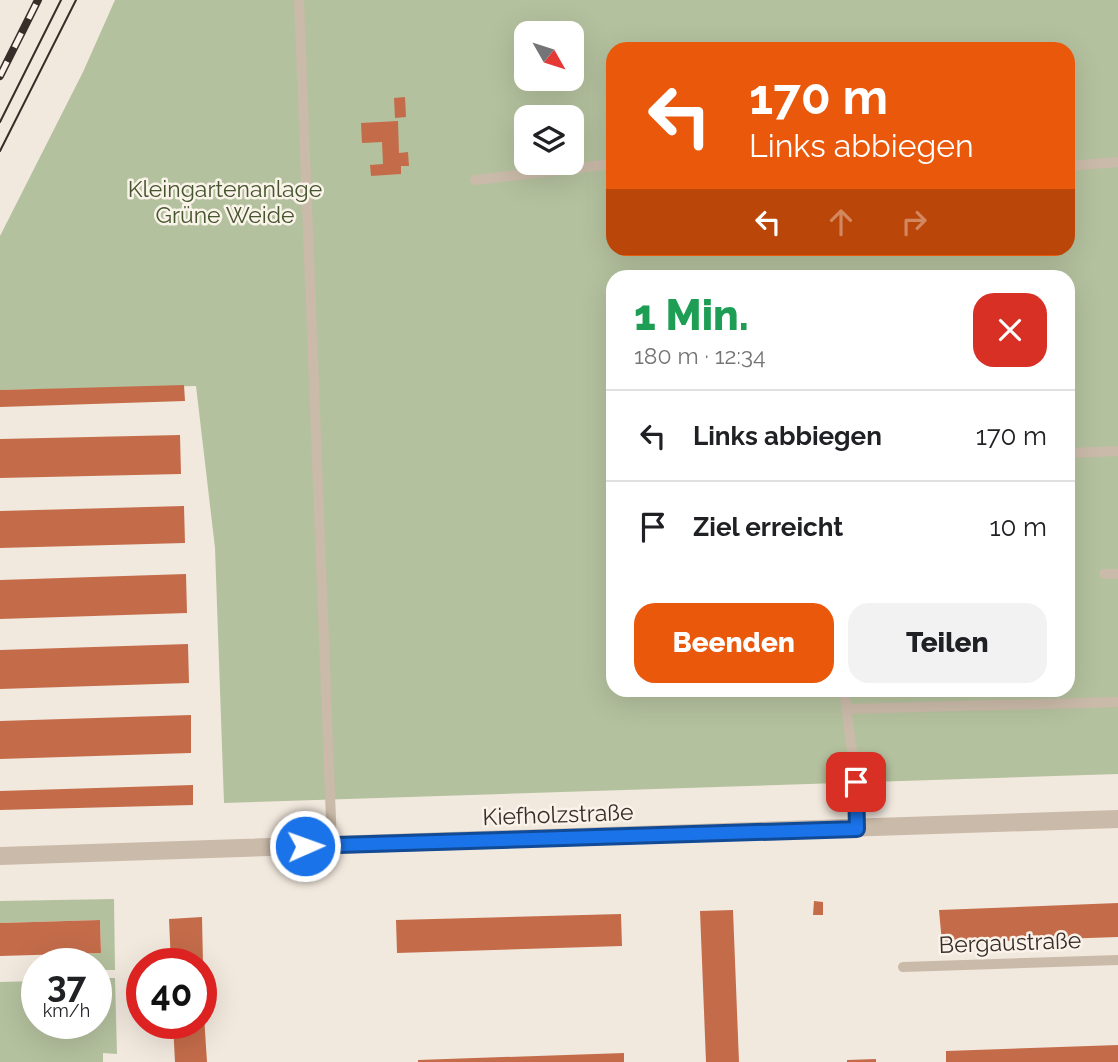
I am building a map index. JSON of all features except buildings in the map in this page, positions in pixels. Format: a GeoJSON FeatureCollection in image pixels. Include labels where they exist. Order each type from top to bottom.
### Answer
{"type":"FeatureCollection","features":[{"type":"Feature","properties":{"kind":"street","name":"Kiefholzstraße"},"geometry":{"type":"LineString","coordinates":[[0,856],[1118,819]]}},
{"type":"Feature","properties":{"kind":"lane"},"geometry":{"type":"LineString","coordinates":[[299,0],[332,845]]}},
{"type":"Feature","properties":{"kind":"lane"},"geometry":{"type":"LineString","coordinates":[[1075,165],[1118,162]]}},
{"type":"Feature","properties":{"kind":"lane"},"geometry":{"type":"LineString","coordinates":[[475,180],[606,165]]}},
{"type":"Feature","properties":{"kind":"lane"},"geometry":{"type":"LineString","coordinates":[[1075,453],[1118,451]]}},
{"type":"Feature","properties":{"kind":"lane"},"geometry":{"type":"LineString","coordinates":[[1104,574],[1118,574]]}},
{"type":"Feature","properties":{"kind":"lane"},"geometry":{"type":"LineString","coordinates":[[845,697],[856,782],[857,829]]}},
{"type":"Feature","properties":{"kind":"lane"},"geometry":{"type":"LineString","coordinates":[[846,709],[1118,702]]}},
{"type":"Feature","properties":{"kind":"lane","name":"Bergaustraße"},"geometry":{"type":"LineString","coordinates":[[903,967],[1118,960]]}},
{"type":"Feature","properties":{"kind":"green space","name":"Kleingartenanlage Grüne Weide"},"geometry":{"type":"Polygon","coordinates":[[[115,0],[1118,0],[1118,774],[224,803],[215,548],[196,386],[0,390],[0,236],[83,72],[115,0]]]}},
{"type":"Feature","properties":{"kind":"green space"},"geometry":{"type":"Polygon","coordinates":[[[114,899],[115,970],[112,970],[112,948],[101,948],[100,920],[0,923],[0,901],[114,899]]]}},
{"type":"Feature","properties":{"kind":"green space"},"geometry":{"type":"Polygon","coordinates":[[[112,978],[115,978],[117,1054],[103,1053],[103,1062],[0,1062],[0,982],[21,981],[21,1039],[112,1039],[112,978]]]}},
{"type":"Feature","properties":{"kind":"tram line"},"geometry":{"type":"LineString","coordinates":[[0,122],[61,0]]}},
{"type":"Feature","properties":{"kind":"tram line"},"geometry":{"type":"LineString","coordinates":[[0,151],[76,0]]}},
{"type":"Feature","properties":{"kind":"railway"},"geometry":{"type":"LineString","coordinates":[[0,76],[38,0]]}},
{"type":"Feature","properties":{"kind":"route"},"geometry":{"type":"LineString","coordinates":[[305,846],[857,829],[856,782]]}}]}
